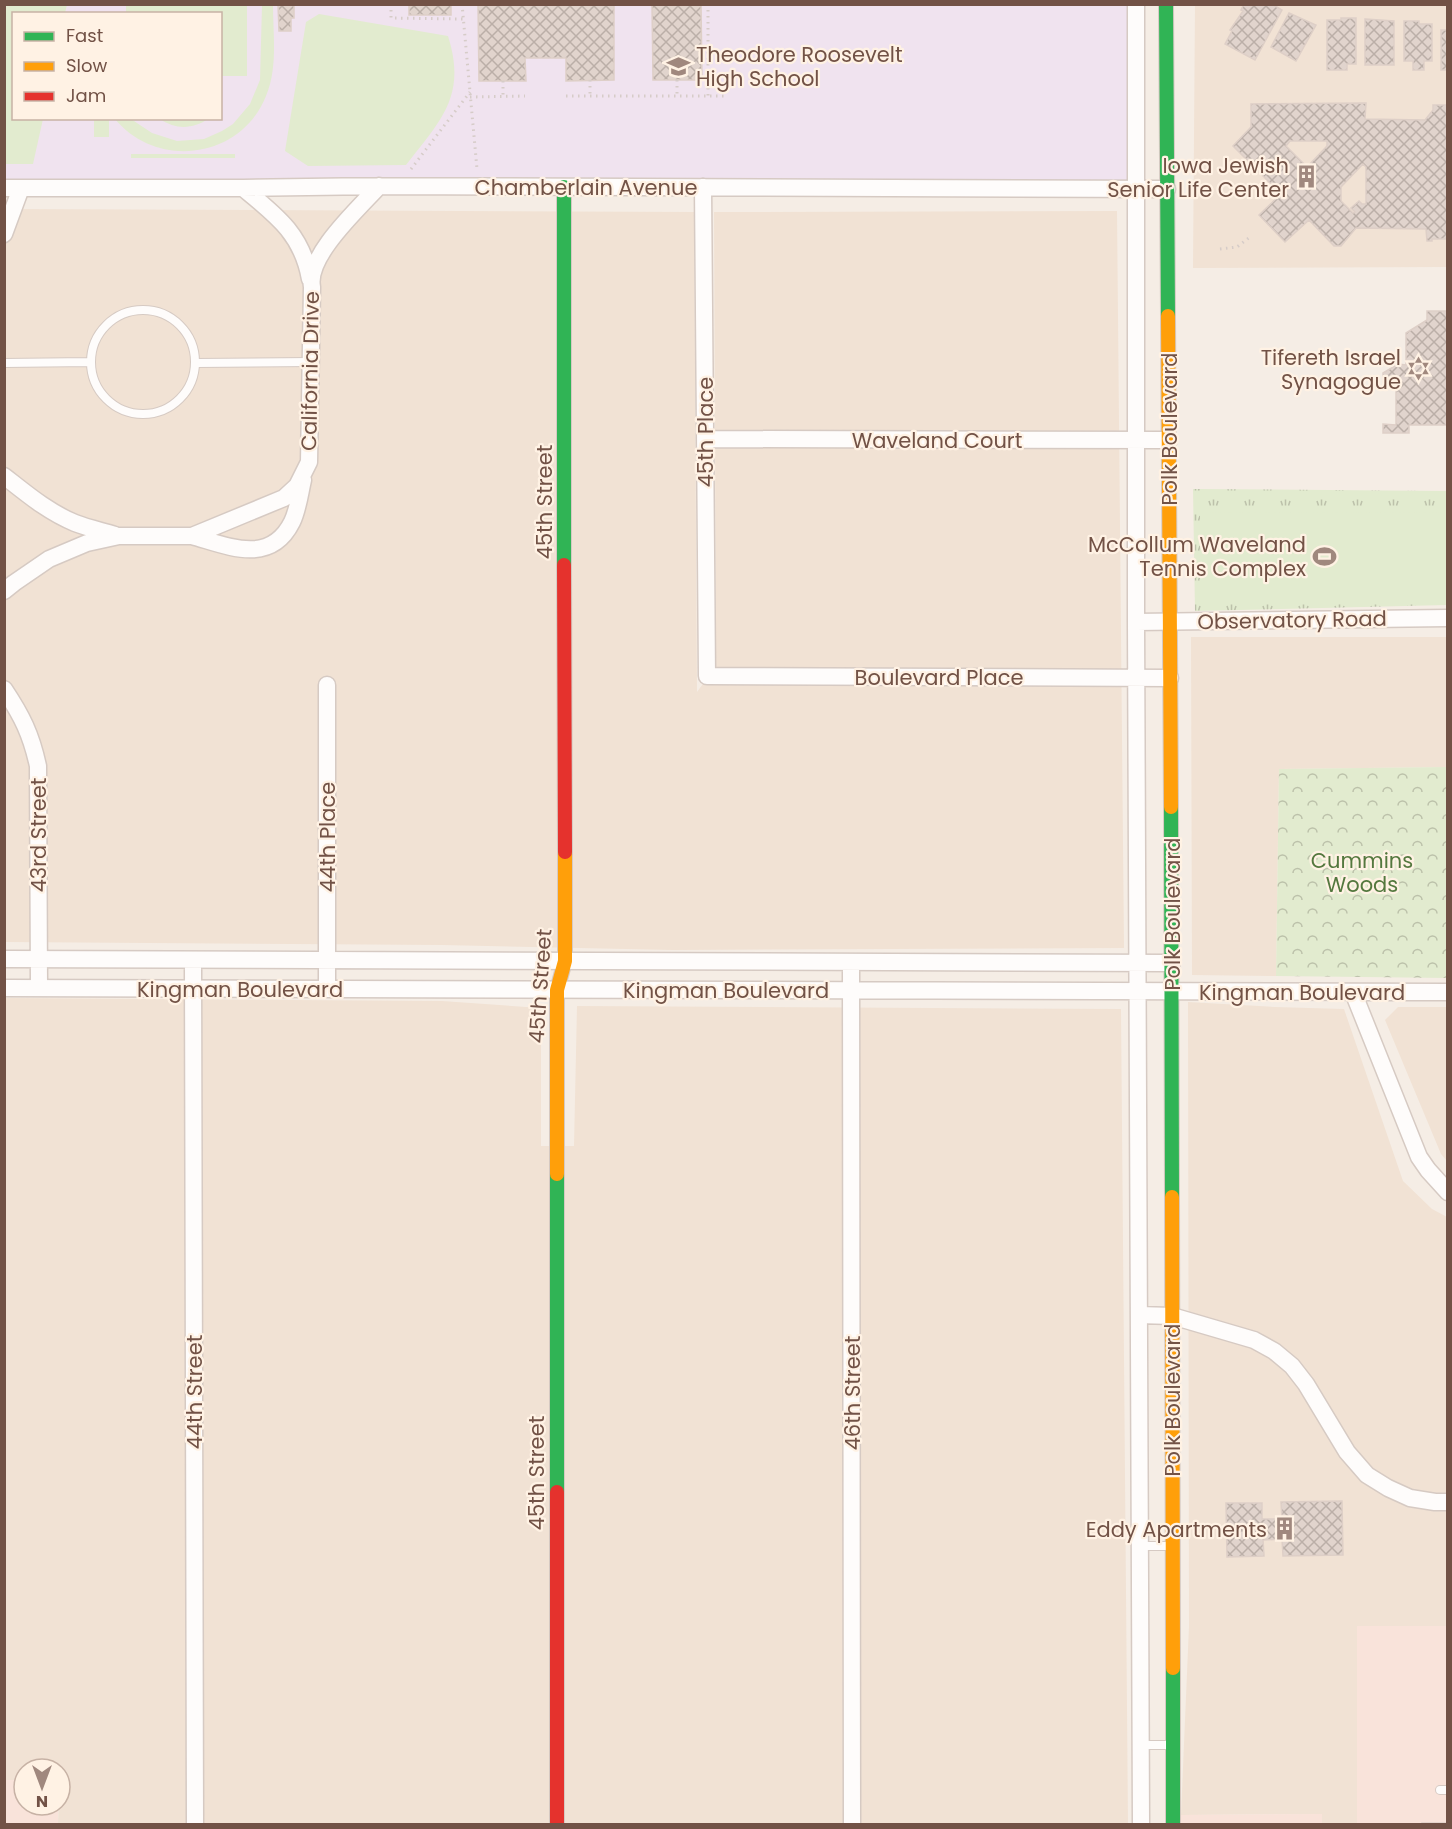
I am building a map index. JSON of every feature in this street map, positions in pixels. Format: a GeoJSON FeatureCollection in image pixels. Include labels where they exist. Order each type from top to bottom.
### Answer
{"type":"FeatureCollection","features":[{"type":"Feature","properties":{"kind":"street","name":"Polk Boulevard"},"geometry":{"type":"LineString","coordinates":[[1136,4],[1141,1824]]}},
{"type":"Feature","properties":{"kind":"street","name":"Polk Boulevard"},"geometry":{"type":"LineString","coordinates":[[1166,4],[1172,963],[1173,1824]]}},
{"type":"Feature","properties":{"kind":"street","name":"Chamberlain Avenue"},"geometry":{"type":"LineString","coordinates":[[13,188],[379,186],[1167,189]]}},
{"type":"Feature","properties":{"kind":"street","name":"California Drive"},"geometry":{"type":"LineString","coordinates":[[310,279],[333,235],[379,186]]}},
{"type":"Feature","properties":{"kind":"street","name":"45th Street"},"geometry":{"type":"LineString","coordinates":[[556,1824],[557,990],[566,961],[564,187]]}},
{"type":"Feature","properties":{"kind":"street","name":"45th Place"},"geometry":{"type":"LineString","coordinates":[[704,187],[707,676]]}},
{"type":"Feature","properties":{"kind":"street"},"geometry":{"type":"LineString","coordinates":[[4,234],[13,188]]}},
{"type":"Feature","properties":{"kind":"street","name":"California Drive"},"geometry":{"type":"LineString","coordinates":[[4,591],[49,559],[87,543],[119,536],[192,536],[284,498],[297,486],[309,462],[312,287],[307,263],[286,225],[243,188]]}},
{"type":"Feature","properties":{"kind":"street","name":"Waveland Court"},"geometry":{"type":"LineString","coordinates":[[705,439],[1169,440]]}},
{"type":"Feature","properties":{"kind":"street"},"geometry":{"type":"LineString","coordinates":[[192,536],[249,551],[267,547],[283,536],[293,520],[304,474]]}},
{"type":"Feature","properties":{"kind":"street","name":"California Drive"},"geometry":{"type":"LineString","coordinates":[[4,476],[35,501],[55,513],[76,523],[119,536]]}},
{"type":"Feature","properties":{"kind":"street","name":"Observatory Road"},"geometry":{"type":"LineString","coordinates":[[1136,622],[1448,618]]}},
{"type":"Feature","properties":{"kind":"street","name":"Boulevard Place"},"geometry":{"type":"LineString","coordinates":[[707,676],[1170,678]]}},
{"type":"Feature","properties":{"kind":"street","name":"44th Place"},"geometry":{"type":"LineString","coordinates":[[327,686],[327,989]]}},
{"type":"Feature","properties":{"kind":"street","name":"43rd Street"},"geometry":{"type":"LineString","coordinates":[[4,689],[21,714],[32,739],[38,766],[39,988]]}},
{"type":"Feature","properties":{"kind":"street","name":"Kingman Boulevard"},"geometry":{"type":"LineString","coordinates":[[4,959],[1172,963]]}},
{"type":"Feature","properties":{"kind":"street","name":"44th Street"},"geometry":{"type":"LineString","coordinates":[[193,960],[195,1824]]}},
{"type":"Feature","properties":{"kind":"street","name":"46th Street"},"geometry":{"type":"LineString","coordinates":[[851,962],[852,1824]]}},
{"type":"Feature","properties":{"kind":"street","name":"Kingman Boulevard"},"geometry":{"type":"LineString","coordinates":[[4,988],[1448,992]]}},
{"type":"Feature","properties":{"kind":"street"},"geometry":{"type":"LineString","coordinates":[[1353,992],[1419,1157],[1448,1192]]}},
{"type":"Feature","properties":{"kind":"street"},"geometry":{"type":"LineString","coordinates":[[1139,1315],[1172,1316],[1254,1340],[1274,1351],[1292,1366],[1306,1384],[1347,1452],[1367,1474],[1388,1488],[1410,1498],[1448,1502]]}},
{"type":"Feature","properties":{"kind":"lane"},"geometry":{"type":"LineString","coordinates":[[148,309],[165,314],[179,323],[190,338],[196,363],[188,388],[173,405],[158,412],[141,414],[126,411],[112,404],[101,393],[93,380],[90,362],[97,335],[104,326],[116,316],[131,310],[148,309]]}},
{"type":"Feature","properties":{"kind":"lane"},"geometry":{"type":"LineString","coordinates":[[4,363],[90,362]]}},
{"type":"Feature","properties":{"kind":"lane"},"geometry":{"type":"LineString","coordinates":[[196,363],[310,362]]}},
{"type":"Feature","properties":{"kind":"lane"},"geometry":{"type":"LineString","coordinates":[[1140,1546],[1172,1546]]}},
{"type":"Feature","properties":{"kind":"lane"},"geometry":{"type":"LineString","coordinates":[[1141,1745],[1173,1745]]}},
{"type":"Feature","properties":{"kind":"path"},"geometry":{"type":"LineString","coordinates":[[391,4],[391,18],[463,19]]}},
{"type":"Feature","properties":{"kind":"path"},"geometry":{"type":"LineString","coordinates":[[462,4],[477,170]]}},
{"type":"Feature","properties":{"kind":"path"},"geometry":{"type":"LineString","coordinates":[[708,4],[708,96]]}},
{"type":"Feature","properties":{"kind":"path"},"geometry":{"type":"LineString","coordinates":[[503,81],[503,96]]}},
{"type":"Feature","properties":{"kind":"path"},"geometry":{"type":"LineString","coordinates":[[590,81],[590,96]]}},
{"type":"Feature","properties":{"kind":"path"},"geometry":{"type":"LineString","coordinates":[[677,81],[677,96]]}},
{"type":"Feature","properties":{"kind":"path"},"geometry":{"type":"LineString","coordinates":[[470,94],[525,96]]}},
{"type":"Feature","properties":{"kind":"path"},"geometry":{"type":"LineString","coordinates":[[411,169],[470,94]]}},
{"type":"Feature","properties":{"kind":"path"},"geometry":{"type":"LineString","coordinates":[[566,96],[725,96]]}},
{"type":"Feature","properties":{"kind":"path"},"geometry":{"type":"LineString","coordinates":[[1220,249],[1237,247],[1250,237]]}},
{"type":"Feature","properties":{"kind":"shaded area","name":"Theodore Roosevelt High School"},"geometry":{"type":"Polygon","coordinates":[[[4,5],[1136,5],[1135,188],[5,188],[4,5]]]}},
{"type":"Feature","properties":{"kind":"shaded area"},"geometry":{"type":"Polygon","coordinates":[[[1195,5],[1447,5],[1447,267],[1193,268],[1195,5]]]}},
{"type":"Feature","properties":{"kind":"shaded area"},"geometry":{"type":"Polygon","coordinates":[[[5,209],[694,212],[697,692],[716,666],[714,212],[1117,211],[1124,948],[673,950],[442,945],[5,942],[5,209]]]}},
{"type":"Feature","properties":{"kind":"shaded area"},"geometry":{"type":"Polygon","coordinates":[[[1191,637],[1447,637],[1447,767],[1279,769],[1276,976],[1192,975],[1191,637]]]}},
{"type":"Feature","properties":{"kind":"shaded area"},"geometry":{"type":"Polygon","coordinates":[[[5,998],[442,1001],[541,1008],[541,1146],[574,1146],[577,1006],[1121,1009],[1128,1824],[58,1824],[58,1817],[72,1817],[72,1757],[12,1757],[12,1780],[5,1780],[5,998]]]}},
{"type":"Feature","properties":{"kind":"shaded area"},"geometry":{"type":"Polygon","coordinates":[[[1188,1002],[1344,1009],[1403,1181],[1432,1209],[1447,1217],[1447,1626],[1357,1626],[1357,1824],[1322,1824],[1322,1814],[1181,1815],[1189,1626],[1188,1002]]]}},
{"type":"Feature","properties":{"kind":"shaded area"},"geometry":{"type":"Polygon","coordinates":[[[1398,1007],[1447,1007],[1447,1161],[1441,1154],[1385,1020],[1398,1007]]]}},
{"type":"Feature","properties":{"kind":"shaded area"},"geometry":{"type":"Polygon","coordinates":[[[1357,1626],[1447,1626],[1447,1824],[1357,1824],[1357,1626]]]}},
{"type":"Feature","properties":{"kind":"shaded area"},"geometry":{"type":"Polygon","coordinates":[[[4,1780],[12,1780],[12,1817],[58,1817],[58,1824],[5,1824],[4,1780]]]}},
{"type":"Feature","properties":{"kind":"shaded area"},"geometry":{"type":"Polygon","coordinates":[[[1322,1814],[1322,1824],[1181,1824],[1181,1815],[1322,1814]]]}},
{"type":"Feature","properties":{"kind":"green space"},"geometry":{"type":"Polygon","coordinates":[[[5,4],[67,5],[65,12],[12,12],[12,120],[43,120],[33,164],[5,164],[5,4]]]}},
{"type":"Feature","properties":{"kind":"green space"},"geometry":{"type":"Polygon","coordinates":[[[126,5],[247,5],[247,76],[222,76],[222,12],[126,12],[126,5]]]}},
{"type":"Feature","properties":{"kind":"green space"},"geometry":{"type":"Polygon","coordinates":[[[262,5],[273,5],[274,51],[270,85],[254,117],[238,133],[218,144],[197,150],[175,151],[153,146],[133,135],[116,120],[132,120],[152,133],[177,141],[204,139],[233,124],[250,104],[260,80],[262,5]]]}},
{"type":"Feature","properties":{"kind":"green space"},"geometry":{"type":"Polygon","coordinates":[[[319,14],[448,36],[453,57],[452,91],[440,120],[406,165],[308,166],[285,151],[306,22],[319,14]]]}},
{"type":"Feature","properties":{"kind":"green space"},"geometry":{"type":"Polygon","coordinates":[[[94,120],[109,120],[109,137],[94,137],[94,120]]]}},
{"type":"Feature","properties":{"kind":"green space"},"geometry":{"type":"Polygon","coordinates":[[[162,120],[206,120],[184,127],[162,120]]]}},
{"type":"Feature","properties":{"kind":"green space"},"geometry":{"type":"Polygon","coordinates":[[[131,154],[235,154],[235,158],[131,158],[131,154]]]}},
{"type":"Feature","properties":{"kind":"green space","name":"McCollum Waveland Tennis Complex"},"geometry":{"type":"Polygon","coordinates":[[[1193,489],[1447,491],[1447,605],[1195,611],[1193,489]]]}},
{"type":"Feature","properties":{"kind":"green space","name":"McCollum Waveland Tennis Complex"},"geometry":{"type":"Polygon","coordinates":[[[1200,512],[1447,513],[1447,600],[1200,600],[1200,512]]]}},
{"type":"Feature","properties":{"kind":"green space","name":"Cummins Woods"},"geometry":{"type":"Polygon","coordinates":[[[1447,767],[1447,978],[1276,976],[1279,769],[1447,767]]]}},
{"type":"Feature","properties":{"kind":"building"},"geometry":{"type":"Polygon","coordinates":[[[278,4],[294,4],[291,31],[279,31],[278,4]]]}},
{"type":"Feature","properties":{"kind":"building"},"geometry":{"type":"Polygon","coordinates":[[[409,4],[451,4],[451,15],[409,15],[409,4]]]}},
{"type":"Feature","properties":{"kind":"building"},"geometry":{"type":"Polygon","coordinates":[[[478,4],[614,4],[614,80],[566,81],[566,58],[525,58],[526,81],[479,81],[478,4]]]}},
{"type":"Feature","properties":{"kind":"building"},"geometry":{"type":"Polygon","coordinates":[[[652,4],[701,4],[702,80],[653,80],[652,4]]]}},
{"type":"Feature","properties":{"kind":"building"},"geometry":{"type":"Polygon","coordinates":[[[1244,4],[1272,4],[1282,10],[1255,60],[1225,44],[1232,31],[1230,30],[1243,11],[1241,10],[1244,4]]]}},
{"type":"Feature","properties":{"kind":"building"},"geometry":{"type":"Polygon","coordinates":[[[1289,13],[1316,25],[1296,61],[1271,47],[1289,13]]]}},
{"type":"Feature","properties":{"kind":"building"},"geometry":{"type":"Polygon","coordinates":[[[1341,18],[1356,18],[1356,64],[1347,64],[1347,70],[1327,70],[1327,20],[1341,20],[1341,18]]]}},
{"type":"Feature","properties":{"kind":"building"},"geometry":{"type":"Polygon","coordinates":[[[1365,19],[1394,21],[1394,65],[1365,65],[1365,19]]]}},
{"type":"Feature","properties":{"kind":"building"},"geometry":{"type":"Polygon","coordinates":[[[1404,21],[1432,24],[1432,61],[1424,61],[1424,70],[1413,70],[1413,61],[1404,61],[1404,21]]]}},
{"type":"Feature","properties":{"kind":"building"},"geometry":{"type":"Polygon","coordinates":[[[1441,30],[1448,30],[1448,70],[1441,70],[1441,30]]]}},
{"type":"Feature","properties":{"kind":"building","name":"Iowa Jewish Senior Life Center"},"geometry":{"type":"Polygon","coordinates":[[[1366,103],[1365,119],[1425,120],[1433,110],[1433,105],[1448,105],[1448,239],[1427,241],[1426,229],[1356,228],[1341,246],[1334,246],[1309,220],[1285,242],[1259,215],[1281,194],[1233,146],[1251,127],[1251,104],[1366,103]],[[1290,141],[1286,146],[1307,167],[1327,146],[1327,141],[1290,141]],[[1363,164],[1341,187],[1341,201],[1353,213],[1355,212],[1351,208],[1359,201],[1366,204],[1366,167],[1363,164]]]}},
{"type":"Feature","properties":{"kind":"building","name":"Tifereth Israel Synagogue"},"geometry":{"type":"Polygon","coordinates":[[[1427,311],[1448,311],[1448,425],[1409,425],[1409,433],[1383,433],[1383,424],[1396,425],[1396,384],[1383,384],[1383,373],[1398,364],[1406,365],[1406,333],[1427,320],[1427,311]]]}},
{"type":"Feature","properties":{"kind":"building","name":"Eddy Apartments"},"geometry":{"type":"Polygon","coordinates":[[[1342,1501],[1343,1555],[1283,1556],[1282,1539],[1263,1540],[1264,1556],[1227,1557],[1226,1503],[1262,1503],[1262,1519],[1282,1519],[1281,1502],[1342,1501]]]}},
{"type":"Feature","properties":{"kind":"building"},"geometry":{"type":"Polygon","coordinates":[[[1448,1823],[1448,1824],[1422,1824],[1448,1823]]]}},
{"type":"Feature","properties":{"kind":"traffic: fast"},"geometry":{"type":"LineString","coordinates":[[1166,4],[1168,316]]}},
{"type":"Feature","properties":{"kind":"traffic: fast"},"geometry":{"type":"LineString","coordinates":[[564,187],[564,565]]}},
{"type":"Feature","properties":{"kind":"traffic: fast"},"geometry":{"type":"LineString","coordinates":[[1171,807],[1172,1197]]}},
{"type":"Feature","properties":{"kind":"traffic: fast"},"geometry":{"type":"LineString","coordinates":[[557,1174],[557,1492]]}},
{"type":"Feature","properties":{"kind":"traffic: fast"},"geometry":{"type":"LineString","coordinates":[[1173,1668],[1173,1824]]}},
{"type":"Feature","properties":{"kind":"traffic: slow"},"geometry":{"type":"LineString","coordinates":[[1168,316],[1171,807]]}},
{"type":"Feature","properties":{"kind":"traffic: slow"},"geometry":{"type":"LineString","coordinates":[[557,1174],[557,990],[565,961],[565,852]]}},
{"type":"Feature","properties":{"kind":"traffic: slow"},"geometry":{"type":"LineString","coordinates":[[1172,1197],[1173,1668]]}},
{"type":"Feature","properties":{"kind":"traffic: jam"},"geometry":{"type":"LineString","coordinates":[[564,565],[565,852]]}},
{"type":"Feature","properties":{"kind":"traffic: jam"},"geometry":{"type":"LineString","coordinates":[[557,1492],[557,1824]]}},
{"type":"Feature","properties":{"kind":"place","name":"Theodore Roosevelt High School"},"geometry":{"type":"Point","coordinates":[678,66]}},
{"type":"Feature","properties":{"kind":"place","name":"Iowa Jewish Senior Life Center"},"geometry":{"type":"Point","coordinates":[1307,177]}},
{"type":"Feature","properties":{"kind":"place","name":"Tifereth Israel Synagogue"},"geometry":{"type":"Point","coordinates":[1419,369]}},
{"type":"Feature","properties":{"kind":"place","name":"McCollum Waveland Tennis Complex"},"geometry":{"type":"Point","coordinates":[1324,556]}},
{"type":"Feature","properties":{"kind":"place","name":"Eddy Apartments"},"geometry":{"type":"Point","coordinates":[1285,1529]}}]}
